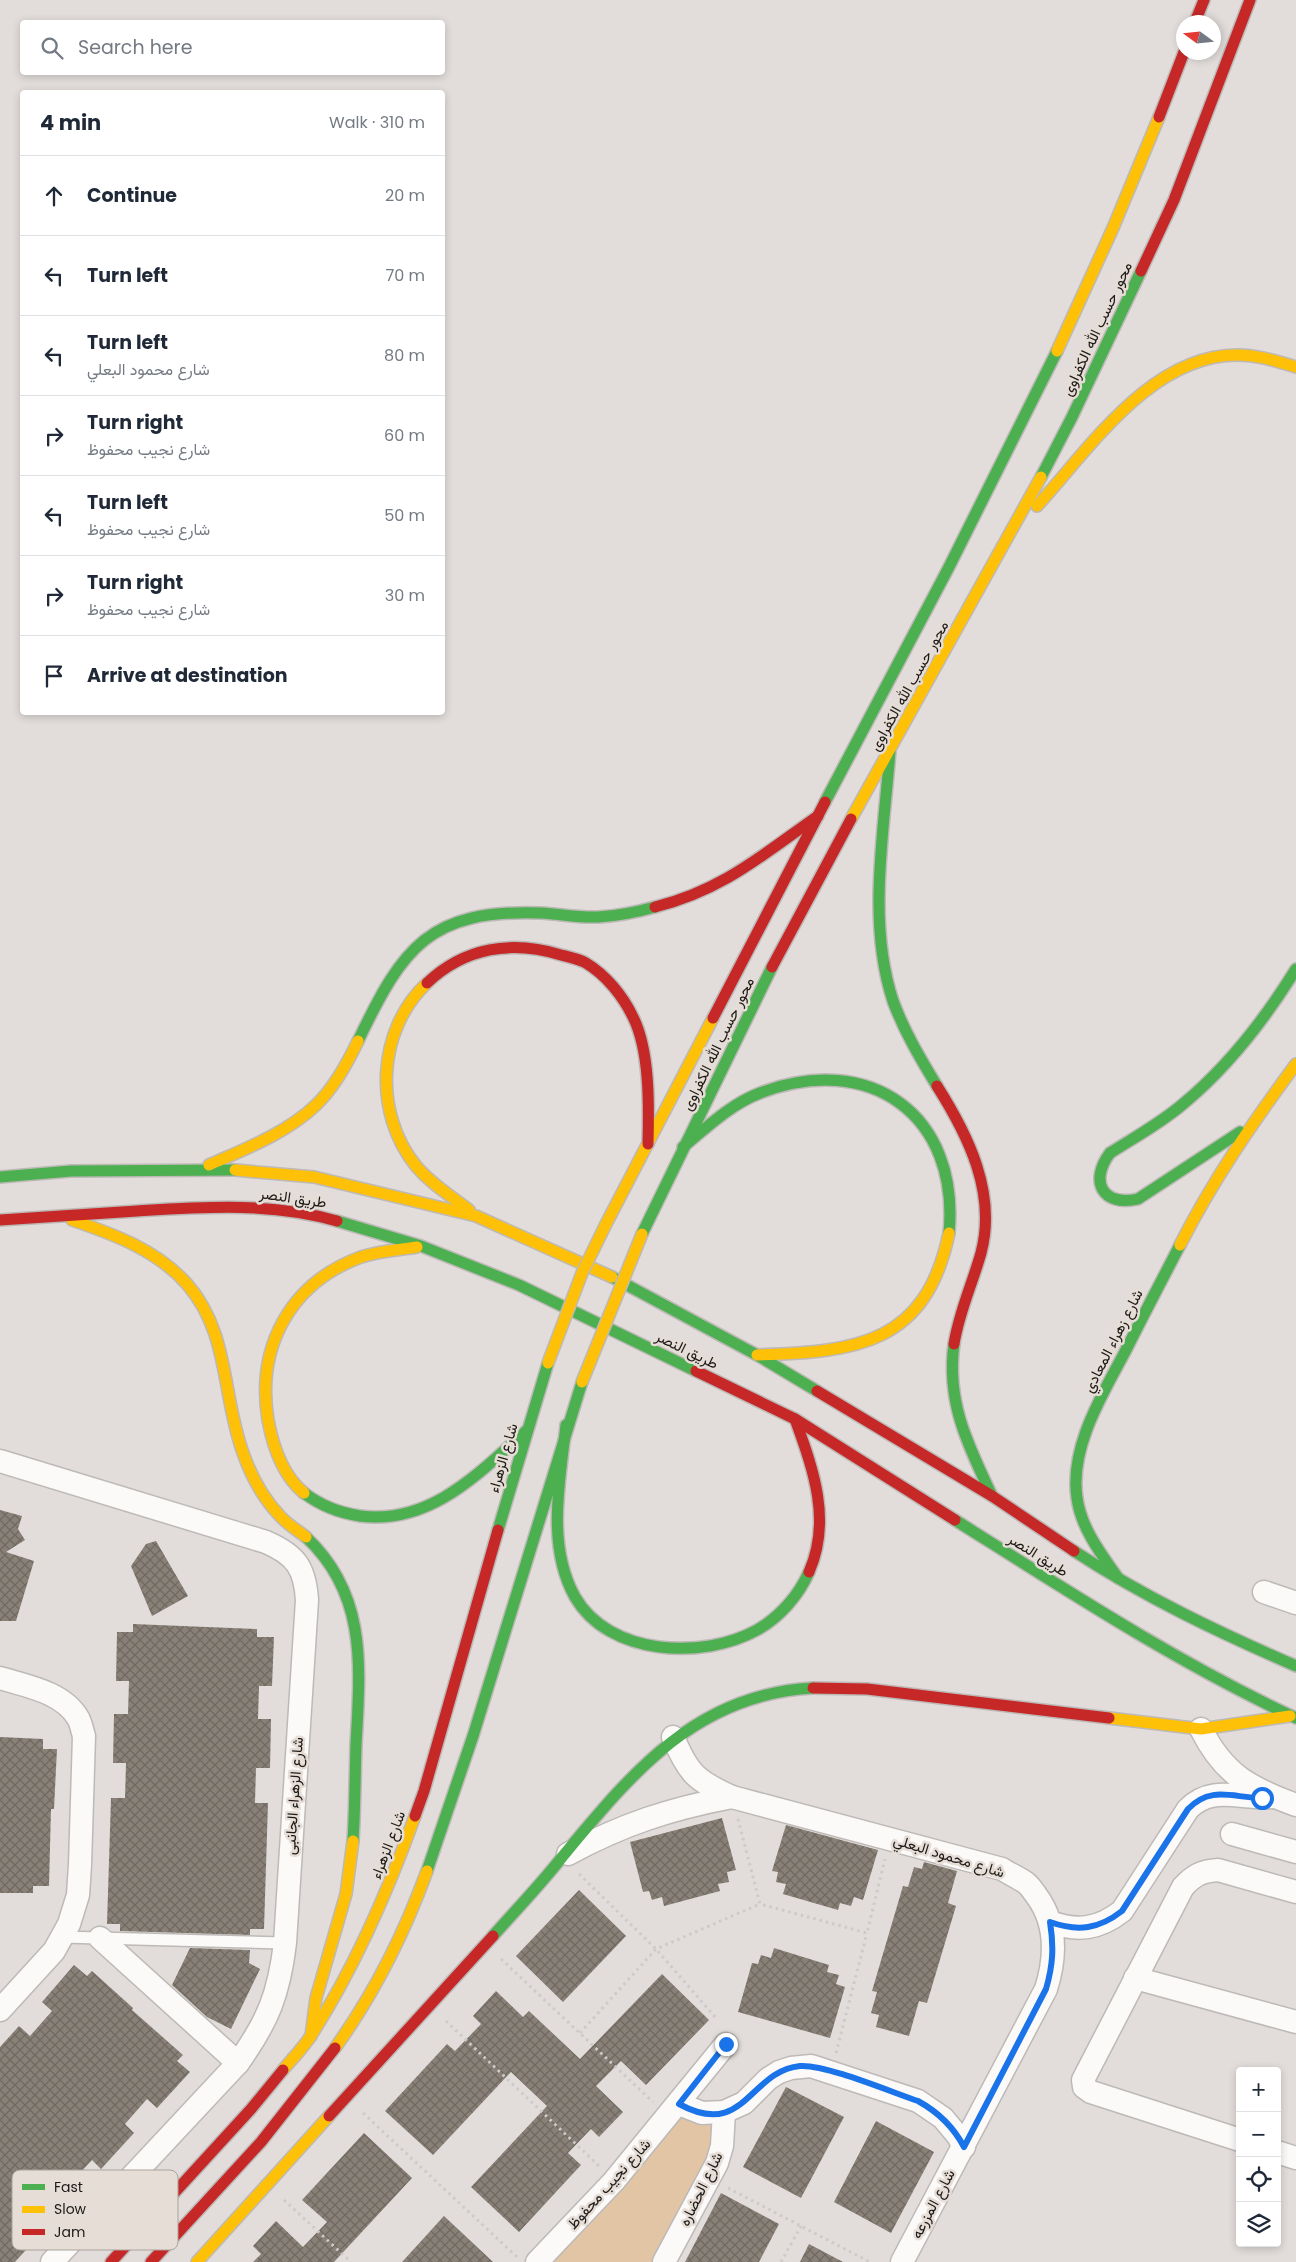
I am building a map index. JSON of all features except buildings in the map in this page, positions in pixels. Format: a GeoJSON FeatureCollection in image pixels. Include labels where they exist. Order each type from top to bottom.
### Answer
{"type":"FeatureCollection","features":[{"type":"Feature","properties":{"kind":"main road"},"geometry":{"type":"LineString","coordinates":[[1198,15],[1204,0]]}},
{"type":"Feature","properties":{"kind":"main road","name":"محور حسب الله الكفراوى"},"geometry":{"type":"LineString","coordinates":[[566,1425],[642,1234],[772,967],[839,841],[1008,539],[1072,417],[1174,200],[1250,0]]}},
{"type":"Feature","properties":{"kind":"main road","name":"محور حسب الله الكفراوى"},"geometry":{"type":"LineString","coordinates":[[548,1363],[582,1273],[606,1224],[1039,392],[1132,185],[1181,60]]}},
{"type":"Feature","properties":{"kind":"main road"},"geometry":{"type":"LineString","coordinates":[[1008,539],[1131,401],[1160,377],[1192,362],[1228,355],[1264,357],[1296,367]]}},
{"type":"Feature","properties":{"kind":"main road"},"geometry":{"type":"LineString","coordinates":[[890,751],[880,885],[880,932],[886,972],[906,1032],[976,1156],[982,1184],[984,1206],[982,1246],[959,1318],[953,1352],[952,1384],[961,1425],[992,1496]]}},
{"type":"Feature","properties":{"kind":"main road"},"geometry":{"type":"LineString","coordinates":[[200,1169],[251,1146],[315,1106],[342,1071],[381,990],[396,967],[413,948],[436,931],[466,920],[502,913],[598,917],[643,910],[685,898],[716,885],[756,860],[818,816]]}},
{"type":"Feature","properties":{"kind":"main road"},"geometry":{"type":"LineString","coordinates":[[476,1216],[425,1175],[412,1162],[394,1130],[385,1095],[385,1076],[390,1042],[404,1010],[426,982],[454,961],[488,949],[519,947],[549,950],[585,963],[613,987],[634,1018],[645,1059],[649,1102],[648,1144]]}},
{"type":"Feature","properties":{"kind":"main road","name":"شارع زهراء المعادي"},"geometry":{"type":"LineString","coordinates":[[1296,969],[1273,1007],[1241,1048],[1204,1086],[1163,1120],[1110,1153],[1103,1161],[1099,1170],[1102,1190],[1109,1198],[1119,1202],[1129,1203],[1138,1199],[1250,1125],[1287,1092],[1296,1064]]}},
{"type":"Feature","properties":{"kind":"main road"},"geometry":{"type":"LineString","coordinates":[[683,1147],[719,1117],[753,1096],[792,1084],[832,1080],[871,1087],[893,1098],[913,1113],[929,1132],[941,1154],[948,1178],[951,1203],[950,1236],[940,1269],[922,1302],[892,1330],[856,1345],[817,1353],[757,1355]]}},
{"type":"Feature","properties":{"kind":"main road","name":"شارع زهراء المعادي"},"geometry":{"type":"LineString","coordinates":[[1120,1581],[1094,1547],[1082,1522],[1075,1498],[1076,1467],[1083,1437],[1203,1200],[1250,1125]]}},
{"type":"Feature","properties":{"kind":"main road","name":"طريق النصر"},"geometry":{"type":"LineString","coordinates":[[0,1176],[71,1172],[200,1169],[246,1170],[314,1178],[383,1192],[476,1216],[610,1276],[757,1355],[992,1496],[1120,1581],[1252,1647],[1296,1666]]}},
{"type":"Feature","properties":{"kind":"main road","name":"طريق النصر"},"geometry":{"type":"LineString","coordinates":[[0,1220],[196,1206],[240,1207],[306,1212],[421,1246],[518,1285],[795,1419],[1121,1625],[1224,1684],[1293,1717]]}},
{"type":"Feature","properties":{"kind":"main road"},"geometry":{"type":"LineString","coordinates":[[61,1217],[96,1228],[155,1256],[189,1286],[208,1314],[221,1350],[235,1427],[242,1451],[252,1474],[280,1516],[308,1539],[324,1556],[346,1593],[353,1614],[359,1658],[353,1840],[346,1894],[333,1947],[316,1999],[311,2036]]}},
{"type":"Feature","properties":{"kind":"main road"},"geometry":{"type":"LineString","coordinates":[[421,1246],[356,1259],[326,1276],[297,1300],[277,1330],[267,1363],[264,1396],[272,1436],[280,1461],[296,1486],[322,1505],[355,1515],[385,1518],[416,1512],[449,1497],[477,1475],[526,1431]]}},
{"type":"Feature","properties":{"kind":"main road","name":"شارع الزهراء"},"geometry":{"type":"LineString","coordinates":[[178,2189],[251,2109],[311,2036],[338,1990],[399,1861],[421,1800],[526,1431],[548,1363]]}},
{"type":"Feature","properties":{"kind":"main road"},"geometry":{"type":"LineString","coordinates":[[566,1425],[558,1538],[563,1567],[574,1595],[592,1619],[618,1636],[653,1645],[687,1648],[718,1645],[747,1636],[775,1619],[796,1597],[813,1565],[820,1533],[820,1499],[810,1461],[795,1419]]}},
{"type":"Feature","properties":{"kind":"main road"},"geometry":{"type":"LineString","coordinates":[[178,2232],[266,2135],[316,2076],[360,2012],[398,1944],[429,1873],[453,1800],[541,1517],[566,1425]]}},
{"type":"Feature","properties":{"kind":"main road"},"geometry":{"type":"LineString","coordinates":[[197,2262],[569,1862],[644,1762],[673,1738],[708,1716],[746,1700],[786,1690],[826,1686],[877,1690],[1201,1729],[1293,1717]]}},
{"type":"Feature","properties":{"kind":"main road","name":"شارع الزهراء"},"geometry":{"type":"LineString","coordinates":[[112,2262],[123,2250]]}},
{"type":"Feature","properties":{"kind":"main road"},"geometry":{"type":"LineString","coordinates":[[151,2262],[162,2250]]}},
{"type":"Feature","properties":{"kind":"street","name":"شارع الزهراء الجانبى"},"geometry":{"type":"LineString","coordinates":[[0,1462],[266,1542],[284,1550],[298,1563],[306,1581],[307,1600],[285,1943],[281,1976],[272,2007],[257,2036],[238,2063],[138,2170]]}},
{"type":"Feature","properties":{"kind":"street"},"geometry":{"type":"LineString","coordinates":[[1264,1592],[1296,1603]]}},
{"type":"Feature","properties":{"kind":"street"},"geometry":{"type":"LineString","coordinates":[[0,1678],[51,1695],[67,1704],[79,1718],[84,1736],[78,1895],[69,1924],[54,1951],[0,2010]]}},
{"type":"Feature","properties":{"kind":"street"},"geometry":{"type":"LineString","coordinates":[[1201,1729],[1210,1747],[1222,1764],[1239,1780],[1272,1797],[1296,1805]]}},
{"type":"Feature","properties":{"kind":"street","name":"شارع محمود البعلي"},"geometry":{"type":"LineString","coordinates":[[673,1738],[685,1764],[705,1785],[732,1797],[1002,1869],[1027,1884],[1041,1902],[1050,1922],[1054,1945],[1053,1967],[1046,1989],[964,2147]]}},
{"type":"Feature","properties":{"kind":"street"},"geometry":{"type":"LineString","coordinates":[[1050,1922],[1065,1927],[1088,1928],[1110,1920],[1122,1911],[1188,1809],[1201,1798],[1220,1794],[1251,1798],[1272,1797]]}},
{"type":"Feature","properties":{"kind":"street","name":"شارع محمود البعلي"},"geometry":{"type":"LineString","coordinates":[[569,1862],[602,1835],[683,1806],[732,1797]]}},
{"type":"Feature","properties":{"kind":"street"},"geometry":{"type":"LineString","coordinates":[[1232,1834],[1296,1852]]}},
{"type":"Feature","properties":{"kind":"street"},"geometry":{"type":"LineString","coordinates":[[1236,2139],[1091,2092],[1084,2087],[1083,2080],[1183,1887],[1192,1877],[1204,1871],[1218,1870],[1296,1892]]}},
{"type":"Feature","properties":{"kind":"street"},"geometry":{"type":"LineString","coordinates":[[100,1938],[238,2063]]}},
{"type":"Feature","properties":{"kind":"street"},"geometry":{"type":"LineString","coordinates":[[1136,1978],[1296,2022]]}},
{"type":"Feature","properties":{"kind":"street","name":"شارع نجيب محفوظ"},"geometry":{"type":"LineString","coordinates":[[537,2262],[614,2181],[674,2110],[726,2044]]}},
{"type":"Feature","properties":{"kind":"street"},"geometry":{"type":"LineString","coordinates":[[674,2110],[702,2113],[724,2112],[744,2103],[768,2079],[779,2072],[801,2066],[811,2066],[918,2101],[931,2108],[951,2127],[964,2147]]}},
{"type":"Feature","properties":{"kind":"street","name":"شارع الحضاره"},"geometry":{"type":"LineString","coordinates":[[664,2262],[709,2178],[722,2146],[724,2112]]}},
{"type":"Feature","properties":{"kind":"street","name":"شارع المزرعه"},"geometry":{"type":"LineString","coordinates":[[902,2262],[964,2147]]}},
{"type":"Feature","properties":{"kind":"street"},"geometry":{"type":"LineString","coordinates":[[1281,2153],[1296,2158]]}},
{"type":"Feature","properties":{"kind":"street","name":"شارع الزهراء الجانبى"},"geometry":{"type":"LineString","coordinates":[[52,2262],[63,2250]]}},
{"type":"Feature","properties":{"kind":"lane"},"geometry":{"type":"LineString","coordinates":[[62,1937],[285,1943]]}},
{"type":"Feature","properties":{"kind":"path"},"geometry":{"type":"LineString","coordinates":[[732,1797],[760,1904]]}},
{"type":"Feature","properties":{"kind":"path"},"geometry":{"type":"LineString","coordinates":[[831,2072],[890,1838]]}},
{"type":"Feature","properties":{"kind":"path"},"geometry":{"type":"LineString","coordinates":[[569,1862],[656,1949],[716,2018]]}},
{"type":"Feature","properties":{"kind":"path"},"geometry":{"type":"LineString","coordinates":[[580,2032],[656,1949],[760,1904],[867,1932]]}},
{"type":"Feature","properties":{"kind":"path"},"geometry":{"type":"LineString","coordinates":[[495,1954],[580,2032],[674,2110]]}},
{"type":"Feature","properties":{"kind":"path"},"geometry":{"type":"LineString","coordinates":[[440,2015],[614,2181]]}},
{"type":"Feature","properties":{"kind":"path"},"geometry":{"type":"LineString","coordinates":[[357,2108],[523,2262]]}},
{"type":"Feature","properties":{"kind":"path"},"geometry":{"type":"LineString","coordinates":[[709,2178],[870,2262]]}},
{"type":"Feature","properties":{"kind":"path"},"geometry":{"type":"LineString","coordinates":[[278,2194],[351,2262]]}},
{"type":"Feature","properties":{"kind":"path"},"geometry":{"type":"LineString","coordinates":[[780,2262],[801,2226]]}},
{"type":"Feature","properties":{"kind":"shaded area"},"geometry":{"type":"Polygon","coordinates":[[[678,2116],[693,2123],[715,2121],[709,2160],[654,2262],[548,2262],[678,2116]]]}},
{"type":"Feature","properties":{"kind":"traffic: fast"},"geometry":{"type":"LineString","coordinates":[[1041,477],[1072,417],[1141,271]]}},
{"type":"Feature","properties":{"kind":"traffic: fast"},"geometry":{"type":"LineString","coordinates":[[825,802],[949,567],[1057,351]]}},
{"type":"Feature","properties":{"kind":"traffic: fast"},"geometry":{"type":"LineString","coordinates":[[890,751],[881,845],[879,909],[885,971],[897,1012],[907,1034],[937,1086]]}},
{"type":"Feature","properties":{"kind":"traffic: fast"},"geometry":{"type":"LineString","coordinates":[[358,1041],[374,1008],[406,958],[424,940],[446,927],[471,918],[503,913],[541,913],[598,917],[627,914],[655,907]]}},
{"type":"Feature","properties":{"kind":"traffic: fast"},"geometry":{"type":"LineString","coordinates":[[642,1234],[772,967]]}},
{"type":"Feature","properties":{"kind":"traffic: fast"},"geometry":{"type":"LineString","coordinates":[[1240,1132],[1138,1199],[1115,1199],[1103,1190],[1100,1182],[1100,1173],[1110,1153],[1175,1111],[1216,1074],[1259,1024],[1296,969]]}},
{"type":"Feature","properties":{"kind":"traffic: fast"},"geometry":{"type":"LineString","coordinates":[[683,1147],[729,1110],[760,1093],[800,1082],[837,1081],[871,1088],[900,1103],[923,1126],[940,1155],[949,1191],[949,1233]]}},
{"type":"Feature","properties":{"kind":"traffic: fast"},"geometry":{"type":"LineString","coordinates":[[0,1177],[71,1171],[235,1170]]}},
{"type":"Feature","properties":{"kind":"traffic: fast"},"geometry":{"type":"LineString","coordinates":[[337,1221],[421,1246],[519,1285],[696,1371]]}},
{"type":"Feature","properties":{"kind":"traffic: fast"},"geometry":{"type":"LineString","coordinates":[[1118,1578],[1087,1530],[1079,1509],[1076,1478],[1078,1458],[1091,1419],[1100,1400],[1180,1245]]}},
{"type":"Feature","properties":{"kind":"traffic: fast"},"geometry":{"type":"LineString","coordinates":[[612,1277],[757,1355],[817,1391]]}},
{"type":"Feature","properties":{"kind":"traffic: fast"},"geometry":{"type":"LineString","coordinates":[[954,1344],[952,1365],[956,1404],[967,1441],[992,1496]]}},
{"type":"Feature","properties":{"kind":"traffic: fast"},"geometry":{"type":"LineString","coordinates":[[498,1530],[548,1363]]}},
{"type":"Feature","properties":{"kind":"traffic: fast"},"geometry":{"type":"LineString","coordinates":[[427,1871],[473,1736],[582,1382]]}},
{"type":"Feature","properties":{"kind":"traffic: fast"},"geometry":{"type":"LineString","coordinates":[[566,1425],[557,1512],[561,1556],[566,1577],[575,1597],[590,1617],[610,1631],[633,1641],[658,1647],[685,1648],[711,1646],[735,1640],[757,1630],[781,1612],[800,1589],[809,1572]]}},
{"type":"Feature","properties":{"kind":"traffic: fast"},"geometry":{"type":"LineString","coordinates":[[304,1493],[323,1505],[353,1515],[385,1517],[409,1513],[431,1504],[471,1479],[526,1431]]}},
{"type":"Feature","properties":{"kind":"traffic: fast"},"geometry":{"type":"LineString","coordinates":[[955,1520],[1080,1599],[1165,1649],[1251,1696],[1296,1718]]}},
{"type":"Feature","properties":{"kind":"traffic: fast"},"geometry":{"type":"LineString","coordinates":[[306,1537],[326,1559],[341,1583],[350,1608],[356,1634],[359,1688],[353,1841]]}},
{"type":"Feature","properties":{"kind":"traffic: fast"},"geometry":{"type":"LineString","coordinates":[[1074,1551],[1155,1599],[1239,1641],[1296,1666]]}},
{"type":"Feature","properties":{"kind":"traffic: fast"},"geometry":{"type":"LineString","coordinates":[[493,1936],[615,1796],[670,1743],[701,1722],[734,1705],[771,1694],[813,1688]]}},
{"type":"Feature","properties":{"kind":"traffic: slow"},"geometry":{"type":"LineString","coordinates":[[1057,351],[1113,228],[1159,117]]}},
{"type":"Feature","properties":{"kind":"traffic: slow"},"geometry":{"type":"LineString","coordinates":[[1037,506],[1101,433],[1125,409],[1150,387],[1177,370],[1206,359],[1237,355],[1260,357],[1296,367]]}},
{"type":"Feature","properties":{"kind":"traffic: slow"},"geometry":{"type":"LineString","coordinates":[[851,819],[1041,477]]}},
{"type":"Feature","properties":{"kind":"traffic: slow"},"geometry":{"type":"LineString","coordinates":[[427,983],[410,1002],[398,1024],[390,1048],[387,1072],[387,1097],[393,1122],[402,1145],[416,1166],[435,1184],[469,1210]]}},
{"type":"Feature","properties":{"kind":"traffic: slow"},"geometry":{"type":"LineString","coordinates":[[606,1224],[713,1018]]}},
{"type":"Feature","properties":{"kind":"traffic: slow"},"geometry":{"type":"LineString","coordinates":[[209,1165],[265,1140],[305,1115],[323,1098],[335,1083],[358,1041]]}},
{"type":"Feature","properties":{"kind":"traffic: slow"},"geometry":{"type":"LineString","coordinates":[[1180,1245],[1206,1197],[1234,1152],[1296,1064]]}},
{"type":"Feature","properties":{"kind":"traffic: slow"},"geometry":{"type":"LineString","coordinates":[[235,1170],[314,1177],[476,1216],[612,1277]]}},
{"type":"Feature","properties":{"kind":"traffic: slow"},"geometry":{"type":"LineString","coordinates":[[72,1220],[134,1244],[162,1262],[187,1284],[201,1303],[218,1343],[231,1407],[245,1459],[262,1493],[274,1509],[286,1522],[306,1537]]}},
{"type":"Feature","properties":{"kind":"traffic: slow"},"geometry":{"type":"LineString","coordinates":[[548,1363],[582,1273],[606,1224]]}},
{"type":"Feature","properties":{"kind":"traffic: slow"},"geometry":{"type":"LineString","coordinates":[[757,1355],[826,1350],[856,1344],[882,1334],[905,1320],[923,1298],[938,1270],[949,1233]]}},
{"type":"Feature","properties":{"kind":"traffic: slow"},"geometry":{"type":"LineString","coordinates":[[582,1382],[642,1234]]}},
{"type":"Feature","properties":{"kind":"traffic: slow"},"geometry":{"type":"LineString","coordinates":[[304,1493],[296,1486],[284,1469],[268,1420],[267,1367],[273,1343],[283,1321],[297,1301],[315,1283],[336,1268],[368,1255],[417,1247]]}},
{"type":"Feature","properties":{"kind":"traffic: slow"},"geometry":{"type":"LineString","coordinates":[[1109,1718],[1201,1729],[1290,1716]]}},
{"type":"Feature","properties":{"kind":"traffic: slow"},"geometry":{"type":"LineString","coordinates":[[283,2070],[309,2039],[342,1982],[382,1900],[415,1816]]}},
{"type":"Feature","properties":{"kind":"traffic: slow"},"geometry":{"type":"LineString","coordinates":[[311,2036],[316,1998],[346,1894],[353,1841]]}},
{"type":"Feature","properties":{"kind":"traffic: slow"},"geometry":{"type":"LineString","coordinates":[[335,2048],[363,2006],[387,1963],[427,1871]]}},
{"type":"Feature","properties":{"kind":"traffic: slow"},"geometry":{"type":"LineString","coordinates":[[197,2262],[329,2116]]}},
{"type":"Feature","properties":{"kind":"traffic: jam"},"geometry":{"type":"LineString","coordinates":[[1198,15],[1204,0]]}},
{"type":"Feature","properties":{"kind":"traffic: jam"},"geometry":{"type":"LineString","coordinates":[[1141,271],[1174,200],[1250,0]]}},
{"type":"Feature","properties":{"kind":"traffic: jam"},"geometry":{"type":"LineString","coordinates":[[1159,117],[1181,60]]}},
{"type":"Feature","properties":{"kind":"traffic: jam"},"geometry":{"type":"LineString","coordinates":[[713,1018],[825,802]]}},
{"type":"Feature","properties":{"kind":"traffic: jam"},"geometry":{"type":"LineString","coordinates":[[655,907],[679,900],[722,881],[741,870],[818,816]]}},
{"type":"Feature","properties":{"kind":"traffic: jam"},"geometry":{"type":"LineString","coordinates":[[772,967],[851,819]]}},
{"type":"Feature","properties":{"kind":"traffic: jam"},"geometry":{"type":"LineString","coordinates":[[427,983],[457,961],[473,954],[507,948],[543,950],[577,959],[593,968],[619,994],[629,1009],[639,1031],[647,1079],[648,1144]]}},
{"type":"Feature","properties":{"kind":"traffic: jam"},"geometry":{"type":"LineString","coordinates":[[937,1086],[959,1124],[977,1165],[985,1208],[985,1231],[981,1253],[962,1310],[954,1344]]}},
{"type":"Feature","properties":{"kind":"traffic: jam"},"geometry":{"type":"LineString","coordinates":[[0,1220],[237,1207],[288,1211],[337,1221]]}},
{"type":"Feature","properties":{"kind":"traffic: jam"},"geometry":{"type":"LineString","coordinates":[[696,1371],[795,1419],[955,1520]]}},
{"type":"Feature","properties":{"kind":"traffic: jam"},"geometry":{"type":"LineString","coordinates":[[817,1391],[992,1496],[1074,1551]]}},
{"type":"Feature","properties":{"kind":"traffic: jam"},"geometry":{"type":"LineString","coordinates":[[795,1419],[813,1476],[819,1514],[816,1553],[809,1572]]}},
{"type":"Feature","properties":{"kind":"traffic: jam"},"geometry":{"type":"LineString","coordinates":[[415,1816],[424,1791],[498,1530]]}},
{"type":"Feature","properties":{"kind":"traffic: jam"},"geometry":{"type":"LineString","coordinates":[[813,1688],[867,1689],[1109,1718]]}},
{"type":"Feature","properties":{"kind":"traffic: jam"},"geometry":{"type":"LineString","coordinates":[[329,2116],[493,1936]]}},
{"type":"Feature","properties":{"kind":"traffic: jam"},"geometry":{"type":"LineString","coordinates":[[178,2233],[261,2142],[335,2048]]}},
{"type":"Feature","properties":{"kind":"traffic: jam"},"geometry":{"type":"LineString","coordinates":[[178,2189],[251,2109],[283,2070]]}},
{"type":"Feature","properties":{"kind":"traffic: jam"},"geometry":{"type":"LineString","coordinates":[[111,2262],[122,2250]]}},
{"type":"Feature","properties":{"kind":"traffic: jam"},"geometry":{"type":"LineString","coordinates":[[151,2262],[162,2250]]}},
{"type":"Feature","properties":{"kind":"route"},"geometry":{"type":"LineString","coordinates":[[726,2044],[679,2104],[690,2110],[702,2113],[714,2114],[724,2112],[744,2103],[768,2079],[779,2072],[801,2066],[811,2066],[918,2101],[931,2108],[943,2118],[958,2136],[964,2147],[1046,1989],[1053,1967],[1054,1945],[1050,1922],[1080,1929],[1096,1926],[1110,1920],[1122,1911],[1188,1809],[1201,1798],[1211,1794],[1220,1794],[1262,1798]]}}]}
